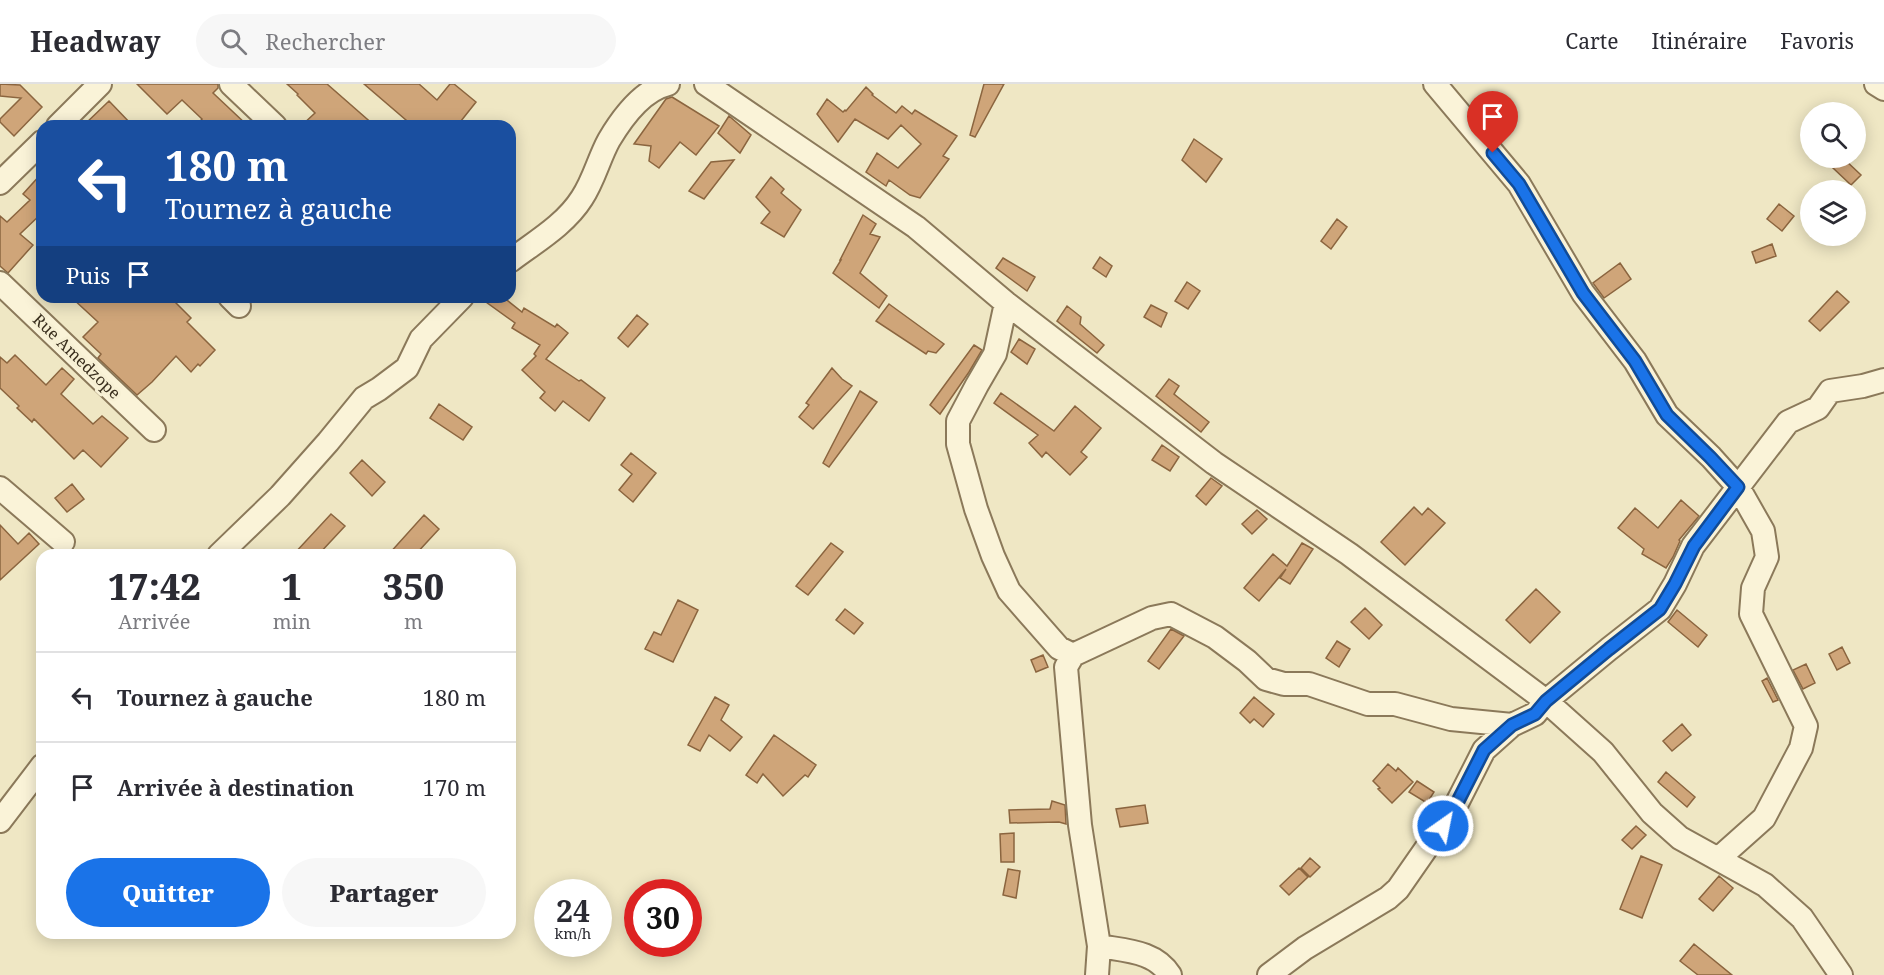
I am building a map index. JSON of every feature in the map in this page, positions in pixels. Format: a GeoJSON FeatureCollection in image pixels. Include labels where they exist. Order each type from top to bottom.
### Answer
{"type":"FeatureCollection","features":[{"type":"Feature","properties":{"kind":"street"},"geometry":{"type":"LineString","coordinates":[[67,120],[100,84]]}},
{"type":"Feature","properties":{"kind":"street"},"geometry":{"type":"LineString","coordinates":[[231,84],[269,120]]}},
{"type":"Feature","properties":{"kind":"street"},"geometry":{"type":"LineString","coordinates":[[516,256],[552,228],[562,223],[583,198],[610,139],[631,110],[646,95],[659,86],[668,84]]}},
{"type":"Feature","properties":{"kind":"street"},"geometry":{"type":"LineString","coordinates":[[706,84],[916,226],[1006,303],[1214,463],[1349,554],[1546,701],[1603,752],[1652,813],[1680,838],[1765,885],[1802,918],[1841,975]]}},
{"type":"Feature","properties":{"kind":"street"},"geometry":{"type":"LineString","coordinates":[[1435,84],[1519,184],[1583,293],[1635,361],[1667,415],[1738,487],[1763,531],[1767,557],[1753,588],[1751,614],[1806,726],[1802,748],[1764,818],[1718,859]]}},
{"type":"Feature","properties":{"kind":"street"},"geometry":{"type":"LineString","coordinates":[[1876,84],[1884,89]]}},
{"type":"Feature","properties":{"kind":"street"},"geometry":{"type":"LineString","coordinates":[[3,177],[36,147]]}},
{"type":"Feature","properties":{"kind":"street","name":"Rue Amedzope"},"geometry":{"type":"LineString","coordinates":[[0,283],[154,430]]}},
{"type":"Feature","properties":{"kind":"street"},"geometry":{"type":"LineString","coordinates":[[225,549],[280,496],[364,398],[407,368],[421,339],[456,303]]}},
{"type":"Feature","properties":{"kind":"street"},"geometry":{"type":"LineString","coordinates":[[1006,303],[995,354],[958,421],[958,444],[976,509],[1009,591],[1059,648],[1073,655]]}},
{"type":"Feature","properties":{"kind":"street"},"geometry":{"type":"LineString","coordinates":[[1269,975],[1305,948],[1388,898],[1398,889],[1455,807],[1484,750],[1512,725],[1535,714],[1546,701],[1660,609],[1694,546],[1788,422],[1818,408],[1830,391],[1884,380]]}},
{"type":"Feature","properties":{"kind":"street"},"geometry":{"type":"LineString","coordinates":[[0,488],[63,542]]}},
{"type":"Feature","properties":{"kind":"street"},"geometry":{"type":"LineString","coordinates":[[1097,975],[1099,946],[1080,825],[1066,667],[1073,655],[1152,618],[1172,614],[1215,637],[1247,661],[1266,679],[1284,684],[1310,684],[1368,704],[1395,704],[1451,719],[1512,725]]}},
{"type":"Feature","properties":{"kind":"street"},"geometry":{"type":"LineString","coordinates":[[0,821],[36,774]]}},
{"type":"Feature","properties":{"kind":"street"},"geometry":{"type":"LineString","coordinates":[[1099,946],[1153,957],[1164,966],[1170,975]]}},
{"type":"Feature","properties":{"kind":"building"},"geometry":{"type":"Polygon","coordinates":[[[0,84],[20,85],[42,107],[14,136],[0,122],[0,119],[21,98],[0,96],[0,84]]]}},
{"type":"Feature","properties":{"kind":"building"},"geometry":{"type":"Polygon","coordinates":[[[137,84],[218,84],[218,88],[213,93],[242,120],[201,120],[182,100],[167,114],[137,84]]]}},
{"type":"Feature","properties":{"kind":"building"},"geometry":{"type":"Polygon","coordinates":[[[287,84],[327,84],[368,120],[307,120],[315,113],[287,84]]]}},
{"type":"Feature","properties":{"kind":"building"},"geometry":{"type":"Polygon","coordinates":[[[364,84],[419,84],[437,100],[450,84],[454,84],[476,102],[462,120],[406,120],[364,84]]]}},
{"type":"Feature","properties":{"kind":"building"},"geometry":{"type":"Polygon","coordinates":[[[984,84],[1004,84],[975,137],[970,135],[984,84]]]}},
{"type":"Feature","properties":{"kind":"building"},"geometry":{"type":"Polygon","coordinates":[[[866,87],[872,95],[896,113],[902,106],[912,114],[915,110],[957,136],[943,156],[949,159],[920,198],[910,195],[889,180],[886,186],[866,172],[877,153],[898,168],[921,144],[901,125],[888,139],[855,119],[838,142],[817,114],[827,99],[843,112],[846,111],[866,87]]]}},
{"type":"Feature","properties":{"kind":"building"},"geometry":{"type":"Polygon","coordinates":[[[672,97],[719,126],[696,155],[680,142],[659,168],[649,161],[651,146],[634,144],[666,99],[672,97]]]}},
{"type":"Feature","properties":{"kind":"building"},"geometry":{"type":"Polygon","coordinates":[[[109,101],[127,120],[89,120],[109,101]]]}},
{"type":"Feature","properties":{"kind":"building"},"geometry":{"type":"Polygon","coordinates":[[[729,116],[751,135],[740,153],[718,133],[729,116]]]}},
{"type":"Feature","properties":{"kind":"building"},"geometry":{"type":"Polygon","coordinates":[[[1194,139],[1222,159],[1206,182],[1182,160],[1194,139]]]}},
{"type":"Feature","properties":{"kind":"building"},"geometry":{"type":"Polygon","coordinates":[[[734,160],[704,199],[689,191],[711,162],[734,160]]]}},
{"type":"Feature","properties":{"kind":"building"},"geometry":{"type":"Polygon","coordinates":[[[1833,168],[1854,168],[1861,175],[1856,180],[1846,180],[1833,168]]]}},
{"type":"Feature","properties":{"kind":"building"},"geometry":{"type":"Polygon","coordinates":[[[771,177],[784,189],[781,193],[801,210],[784,237],[761,223],[770,212],[756,197],[771,177]]]}},
{"type":"Feature","properties":{"kind":"building"},"geometry":{"type":"Polygon","coordinates":[[[36,180],[36,219],[20,234],[33,245],[8,273],[0,266],[0,216],[7,222],[30,200],[23,194],[36,180]]]}},
{"type":"Feature","properties":{"kind":"building"},"geometry":{"type":"Polygon","coordinates":[[[1779,204],[1794,216],[1782,231],[1767,219],[1779,204]]]}},
{"type":"Feature","properties":{"kind":"building"},"geometry":{"type":"Polygon","coordinates":[[[863,215],[876,224],[870,234],[880,237],[860,273],[887,296],[879,308],[833,273],[863,215]]]}},
{"type":"Feature","properties":{"kind":"building"},"geometry":{"type":"Polygon","coordinates":[[[1337,219],[1347,227],[1331,249],[1321,241],[1337,219]]]}},
{"type":"Feature","properties":{"kind":"building"},"geometry":{"type":"Polygon","coordinates":[[[1772,244],[1776,256],[1756,263],[1752,252],[1772,244]]]}},
{"type":"Feature","properties":{"kind":"building"},"geometry":{"type":"Polygon","coordinates":[[[1100,257],[1112,266],[1106,277],[1093,268],[1100,257]]]}},
{"type":"Feature","properties":{"kind":"building"},"geometry":{"type":"Polygon","coordinates":[[[1003,258],[1035,277],[1027,291],[996,268],[1003,258]]]}},
{"type":"Feature","properties":{"kind":"building"},"geometry":{"type":"Polygon","coordinates":[[[1620,263],[1631,279],[1604,298],[1593,283],[1620,263]]]}},
{"type":"Feature","properties":{"kind":"building"},"geometry":{"type":"Polygon","coordinates":[[[1187,282],[1200,291],[1188,309],[1175,301],[1187,282]]]}},
{"type":"Feature","properties":{"kind":"building"},"geometry":{"type":"Polygon","coordinates":[[[1837,291],[1849,302],[1820,331],[1809,321],[1837,291]]]}},
{"type":"Feature","properties":{"kind":"building"},"geometry":{"type":"Polygon","coordinates":[[[77,303],[176,303],[191,318],[187,322],[215,350],[191,372],[176,356],[137,395],[98,358],[101,354],[83,337],[98,322],[77,303]]]}},
{"type":"Feature","properties":{"kind":"building"},"geometry":{"type":"Polygon","coordinates":[[[487,303],[511,303],[522,312],[524,308],[555,327],[557,324],[568,333],[546,359],[605,398],[589,421],[563,401],[555,411],[540,398],[545,392],[522,370],[536,356],[534,354],[540,345],[512,328],[515,323],[487,303]]]}},
{"type":"Feature","properties":{"kind":"building"},"geometry":{"type":"Polygon","coordinates":[[[889,304],[944,344],[936,353],[928,351],[926,354],[876,321],[889,304]]]}},
{"type":"Feature","properties":{"kind":"building"},"geometry":{"type":"Polygon","coordinates":[[[1151,305],[1167,313],[1161,327],[1144,317],[1151,305]]]}},
{"type":"Feature","properties":{"kind":"building"},"geometry":{"type":"Polygon","coordinates":[[[1067,306],[1081,317],[1080,324],[1104,345],[1097,353],[1057,321],[1067,306]]]}},
{"type":"Feature","properties":{"kind":"building"},"geometry":{"type":"Polygon","coordinates":[[[637,315],[648,324],[628,347],[618,338],[637,315]]]}},
{"type":"Feature","properties":{"kind":"building"},"geometry":{"type":"Polygon","coordinates":[[[1019,339],[1035,349],[1027,364],[1011,352],[1019,339]]]}},
{"type":"Feature","properties":{"kind":"building"},"geometry":{"type":"Polygon","coordinates":[[[974,345],[982,350],[940,414],[930,405],[974,345]]]}},
{"type":"Feature","properties":{"kind":"building"},"geometry":{"type":"Polygon","coordinates":[[[15,355],[46,385],[62,368],[74,379],[61,394],[93,424],[102,416],[128,438],[101,467],[83,450],[74,459],[34,419],[32,422],[17,408],[19,406],[0,388],[0,357],[7,363],[15,355]]]}},
{"type":"Feature","properties":{"kind":"building"},"geometry":{"type":"Polygon","coordinates":[[[832,368],[852,386],[813,429],[799,417],[809,405],[806,403],[832,368]]]}},
{"type":"Feature","properties":{"kind":"building"},"geometry":{"type":"Polygon","coordinates":[[[1169,379],[1179,386],[1174,394],[1209,422],[1201,432],[1156,396],[1169,379]]]}},
{"type":"Feature","properties":{"kind":"building"},"geometry":{"type":"Polygon","coordinates":[[[860,391],[877,402],[829,467],[823,463],[860,391]]]}},
{"type":"Feature","properties":{"kind":"building"},"geometry":{"type":"Polygon","coordinates":[[[1001,393],[1054,431],[1075,406],[1101,428],[1081,452],[1087,457],[1070,475],[1046,452],[1042,457],[1029,443],[1038,435],[994,403],[1001,393]]]}},
{"type":"Feature","properties":{"kind":"building"},"geometry":{"type":"Polygon","coordinates":[[[439,404],[472,427],[463,440],[430,418],[439,404]]]}},
{"type":"Feature","properties":{"kind":"building"},"geometry":{"type":"Polygon","coordinates":[[[1162,445],[1179,457],[1170,471],[1152,460],[1162,445]]]}},
{"type":"Feature","properties":{"kind":"building"},"geometry":{"type":"Polygon","coordinates":[[[631,453],[656,473],[633,502],[619,490],[632,474],[621,465],[631,453]]]}},
{"type":"Feature","properties":{"kind":"building"},"geometry":{"type":"Polygon","coordinates":[[[362,460],[385,482],[372,496],[350,473],[362,460]]]}},
{"type":"Feature","properties":{"kind":"building"},"geometry":{"type":"Polygon","coordinates":[[[1211,478],[1222,486],[1206,505],[1196,496],[1211,478]]]}},
{"type":"Feature","properties":{"kind":"building"},"geometry":{"type":"Polygon","coordinates":[[[72,484],[84,499],[67,512],[55,498],[72,484]]]}},
{"type":"Feature","properties":{"kind":"building"},"geometry":{"type":"Polygon","coordinates":[[[1681,500],[1699,516],[1679,540],[1666,568],[1642,554],[1644,549],[1618,528],[1635,508],[1658,528],[1681,500]]]}},
{"type":"Feature","properties":{"kind":"building"},"geometry":{"type":"Polygon","coordinates":[[[1414,507],[1422,515],[1428,508],[1445,523],[1405,565],[1381,542],[1414,507]]]}},
{"type":"Feature","properties":{"kind":"building"},"geometry":{"type":"Polygon","coordinates":[[[1257,510],[1267,519],[1252,534],[1242,524],[1257,510]]]}},
{"type":"Feature","properties":{"kind":"building"},"geometry":{"type":"Polygon","coordinates":[[[331,514],[345,526],[324,549],[299,549],[331,514]]]}},
{"type":"Feature","properties":{"kind":"building"},"geometry":{"type":"Polygon","coordinates":[[[424,515],[439,529],[421,549],[393,549],[424,515]]]}},
{"type":"Feature","properties":{"kind":"building"},"geometry":{"type":"Polygon","coordinates":[[[0,525],[18,544],[29,533],[39,544],[0,580],[0,525]]]}},
{"type":"Feature","properties":{"kind":"building"},"geometry":{"type":"Polygon","coordinates":[[[831,543],[843,552],[808,595],[796,586],[831,543]]]}},
{"type":"Feature","properties":{"kind":"building"},"geometry":{"type":"Polygon","coordinates":[[[1302,543],[1313,549],[1290,584],[1280,578],[1286,569],[1259,601],[1244,588],[1273,554],[1287,566],[1302,543]]]}},
{"type":"Feature","properties":{"kind":"building"},"geometry":{"type":"Polygon","coordinates":[[[1536,589],[1560,612],[1530,643],[1506,620],[1536,589]]]}},
{"type":"Feature","properties":{"kind":"building"},"geometry":{"type":"Polygon","coordinates":[[[678,600],[698,610],[673,662],[645,649],[654,632],[661,635],[678,600]]]}},
{"type":"Feature","properties":{"kind":"building"},"geometry":{"type":"Polygon","coordinates":[[[1365,608],[1382,625],[1369,639],[1351,622],[1365,608]]]}},
{"type":"Feature","properties":{"kind":"building"},"geometry":{"type":"Polygon","coordinates":[[[845,609],[863,623],[854,634],[836,620],[845,609]]]}},
{"type":"Feature","properties":{"kind":"building"},"geometry":{"type":"Polygon","coordinates":[[[1677,610],[1707,635],[1698,647],[1668,622],[1677,610]]]}},
{"type":"Feature","properties":{"kind":"building"},"geometry":{"type":"Polygon","coordinates":[[[1171,629],[1184,636],[1159,669],[1148,661],[1171,629]]]}},
{"type":"Feature","properties":{"kind":"building"},"geometry":{"type":"Polygon","coordinates":[[[1337,641],[1350,649],[1339,667],[1326,658],[1337,641]]]}},
{"type":"Feature","properties":{"kind":"building"},"geometry":{"type":"Polygon","coordinates":[[[1842,647],[1850,663],[1837,670],[1829,654],[1842,647]]]}},
{"type":"Feature","properties":{"kind":"building"},"geometry":{"type":"Polygon","coordinates":[[[1043,655],[1048,667],[1036,672],[1031,660],[1043,655]]]}},
{"type":"Feature","properties":{"kind":"building"},"geometry":{"type":"Polygon","coordinates":[[[1806,664],[1815,683],[1803,689],[1793,670],[1806,664]]]}},
{"type":"Feature","properties":{"kind":"building"},"geometry":{"type":"Polygon","coordinates":[[[1767,678],[1778,700],[1773,702],[1762,681],[1767,678]]]}},
{"type":"Feature","properties":{"kind":"building"},"geometry":{"type":"Polygon","coordinates":[[[715,697],[729,705],[721,720],[742,737],[730,751],[709,735],[700,751],[688,745],[715,697]]]}},
{"type":"Feature","properties":{"kind":"building"},"geometry":{"type":"Polygon","coordinates":[[[1254,697],[1274,714],[1263,727],[1254,719],[1250,723],[1240,713],[1254,697]]]}},
{"type":"Feature","properties":{"kind":"building"},"geometry":{"type":"Polygon","coordinates":[[[1682,724],[1691,735],[1672,751],[1663,741],[1682,724]]]}},
{"type":"Feature","properties":{"kind":"building"},"geometry":{"type":"Polygon","coordinates":[[[774,735],[816,765],[808,777],[805,775],[783,796],[763,774],[757,783],[746,775],[774,735]]]}},
{"type":"Feature","properties":{"kind":"building"},"geometry":{"type":"Polygon","coordinates":[[[1388,764],[1396,771],[1398,768],[1413,782],[1392,803],[1373,781],[1388,764]]]}},
{"type":"Feature","properties":{"kind":"building"},"geometry":{"type":"Polygon","coordinates":[[[1666,772],[1695,797],[1687,807],[1658,782],[1666,772]]]}},
{"type":"Feature","properties":{"kind":"building"},"geometry":{"type":"Polygon","coordinates":[[[1417,781],[1434,792],[1427,803],[1409,792],[1417,781]]]}},
{"type":"Feature","properties":{"kind":"building"},"geometry":{"type":"Polygon","coordinates":[[[1052,801],[1065,805],[1066,824],[1059,822],[1010,823],[1009,810],[1050,809],[1052,801]]]}},
{"type":"Feature","properties":{"kind":"building"},"geometry":{"type":"Polygon","coordinates":[[[1145,805],[1148,823],[1120,827],[1116,809],[1145,805]]]}},
{"type":"Feature","properties":{"kind":"building"},"geometry":{"type":"Polygon","coordinates":[[[1636,826],[1646,835],[1632,849],[1622,840],[1636,826]]]}},
{"type":"Feature","properties":{"kind":"building"},"geometry":{"type":"Polygon","coordinates":[[[1014,833],[1014,862],[1001,862],[1000,834],[1014,833]]]}},
{"type":"Feature","properties":{"kind":"building"},"geometry":{"type":"Polygon","coordinates":[[[1641,856],[1662,865],[1642,918],[1620,909],[1641,856]]]}},
{"type":"Feature","properties":{"kind":"building"},"geometry":{"type":"Polygon","coordinates":[[[1310,858],[1320,867],[1310,877],[1301,868],[1310,858]]]}},
{"type":"Feature","properties":{"kind":"building"},"geometry":{"type":"Polygon","coordinates":[[[1299,868],[1308,877],[1289,895],[1280,886],[1299,868]]]}},
{"type":"Feature","properties":{"kind":"building"},"geometry":{"type":"Polygon","coordinates":[[[1008,869],[1020,871],[1016,898],[1003,895],[1008,869]]]}},
{"type":"Feature","properties":{"kind":"building"},"geometry":{"type":"Polygon","coordinates":[[[1719,876],[1733,888],[1713,911],[1699,899],[1719,876]]]}},
{"type":"Feature","properties":{"kind":"building"},"geometry":{"type":"Polygon","coordinates":[[[1694,944],[1732,975],[1698,975],[1680,961],[1694,944]]]}},
{"type":"Feature","properties":{"kind":"route"},"geometry":{"type":"LineString","coordinates":[[1443,826],[1470,780],[1484,750],[1512,725],[1535,714],[1546,701],[1660,609],[1694,546],[1738,487],[1667,415],[1635,361],[1583,293],[1519,184],[1493,153]]}}]}
